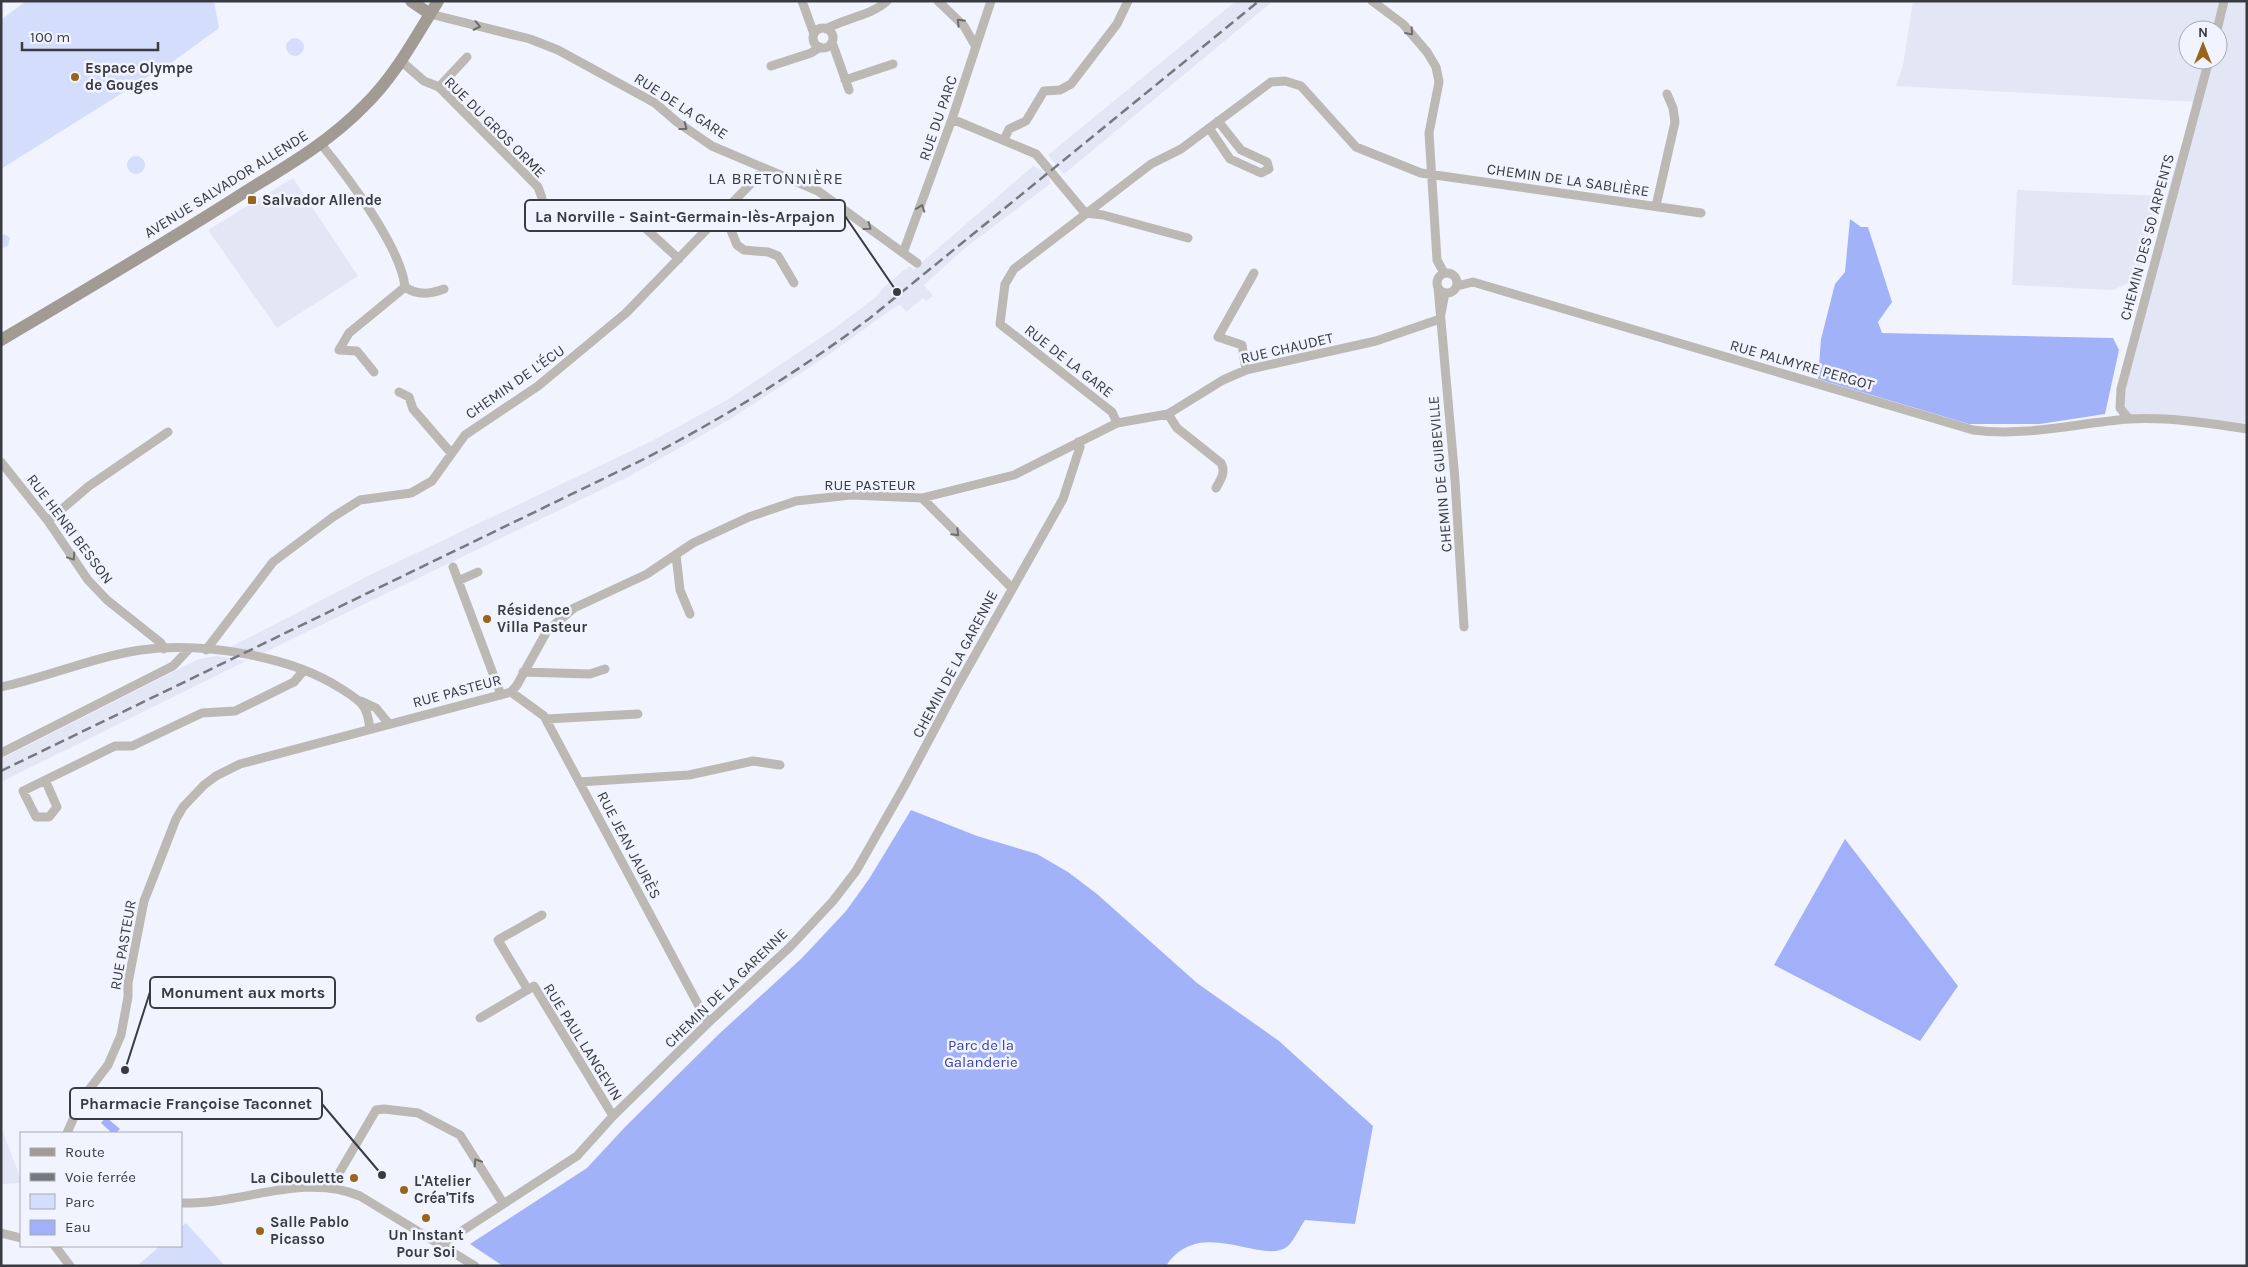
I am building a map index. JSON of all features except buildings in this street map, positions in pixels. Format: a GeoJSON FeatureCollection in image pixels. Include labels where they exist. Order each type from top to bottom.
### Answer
{"type":"FeatureCollection","features":[{"type":"Feature","properties":{"kind":"main road"},"geometry":{"type":"LineString","coordinates":[[411,1],[430,14]]}},
{"type":"Feature","properties":{"kind":"main road","name":"AVENUE SALVADOR ALLENDE"},"geometry":{"type":"LineString","coordinates":[[1,340],[226,206],[322,144],[365,106],[401,61],[438,1]]}},
{"type":"Feature","properties":{"kind":"street"},"geometry":{"type":"LineString","coordinates":[[802,1],[814,34],[814,41],[820,47]]}},
{"type":"Feature","properties":{"kind":"street"},"geometry":{"type":"LineString","coordinates":[[814,34],[819,29],[826,29],[838,22],[875,10],[887,1]]}},
{"type":"Feature","properties":{"kind":"street"},"geometry":{"type":"LineString","coordinates":[[938,1],[964,26],[976,47]]}},
{"type":"Feature","properties":{"kind":"street","name":"RUE DU PARC"},"geometry":{"type":"LineString","coordinates":[[903,254],[952,120],[991,1]]}},
{"type":"Feature","properties":{"kind":"street"},"geometry":{"type":"LineString","coordinates":[[1004,140],[1009,129],[1026,120],[1044,91],[1060,90],[1071,84],[1117,24],[1128,1]]}},
{"type":"Feature","properties":{"kind":"street"},"geometry":{"type":"LineString","coordinates":[[1372,1],[1403,24],[1428,52],[1436,67],[1439,82],[1429,133],[1437,260],[1444,273]]}},
{"type":"Feature","properties":{"kind":"street"},"geometry":{"type":"LineString","coordinates":[[2219,20],[2224,1]]}},
{"type":"Feature","properties":{"kind":"street","name":"RUE DE LA GARE"},"geometry":{"type":"LineString","coordinates":[[430,14],[530,39],[558,50],[655,103],[677,122],[712,146],[818,191],[917,263]]}},
{"type":"Feature","properties":{"kind":"street"},"geometry":{"type":"LineString","coordinates":[[826,29],[832,34],[832,42],[849,90]]}},
{"type":"Feature","properties":{"kind":"street"},"geometry":{"type":"LineString","coordinates":[[772,66],[811,54],[820,47],[828,46],[832,42]]}},
{"type":"Feature","properties":{"kind":"street"},"geometry":{"type":"LineString","coordinates":[[439,87],[467,57]]}},
{"type":"Feature","properties":{"kind":"street","name":"RUE DU GROS ORME"},"geometry":{"type":"LineString","coordinates":[[401,61],[424,81],[439,87],[538,187],[542,198]]}},
{"type":"Feature","properties":{"kind":"street"},"geometry":{"type":"LineString","coordinates":[[845,80],[893,64]]}},
{"type":"Feature","properties":{"kind":"street","name":"CHEMIN DES 50 ARPENTS"},"geometry":{"type":"LineString","coordinates":[[2129,419],[2120,408],[2121,389],[2207,70]]}},
{"type":"Feature","properties":{"kind":"street","name":"CHEMIN DE LA SABLIÈRE"},"geometry":{"type":"LineString","coordinates":[[1000,324],[1004,288],[1009,274],[1073,225],[1084,214],[1151,164],[1181,149],[1271,82],[1293,83],[1306,90],[1356,147],[1432,175],[1701,213]]}},
{"type":"Feature","properties":{"kind":"street"},"geometry":{"type":"LineString","coordinates":[[1656,206],[1675,122],[1673,108],[1667,94]]}},
{"type":"Feature","properties":{"kind":"street"},"geometry":{"type":"LineString","coordinates":[[952,120],[1036,154],[1084,214],[1103,216],[1188,238]]}},
{"type":"Feature","properties":{"kind":"street"},"geometry":{"type":"LineString","coordinates":[[1209,128],[1230,159],[1261,173],[1269,169],[1268,162],[1236,146],[1218,121]]}},
{"type":"Feature","properties":{"kind":"street"},"geometry":{"type":"LineString","coordinates":[[322,144],[380,228],[404,276],[405,287],[412,292],[428,294],[444,289]]}},
{"type":"Feature","properties":{"kind":"street","name":"CHEMIN DE L'ÉCU"},"geometry":{"type":"LineString","coordinates":[[206,650],[273,562],[333,517],[360,500],[411,493],[432,481],[473,427],[538,386],[599,337],[626,313],[765,169]]}},
{"type":"Feature","properties":{"kind":"street"},"geometry":{"type":"LineString","coordinates":[[619,204],[678,259]]}},
{"type":"Feature","properties":{"kind":"street"},"geometry":{"type":"LineString","coordinates":[[723,212],[737,245],[744,250],[768,252],[778,256],[794,283]]}},
{"type":"Feature","properties":{"kind":"street"},"geometry":{"type":"LineString","coordinates":[[1246,370],[1242,345],[1218,337],[1254,273]]}},
{"type":"Feature","properties":{"kind":"street"},"geometry":{"type":"LineString","coordinates":[[1440,319],[1442,290],[1439,277],[1444,273],[1450,273],[1456,281],[1451,292],[1442,290]]}},
{"type":"Feature","properties":{"kind":"street","name":"RUE PALMYRE PERGOT"},"geometry":{"type":"LineString","coordinates":[[1456,281],[1473,282],[1973,430],[2006,432],[2040,430],[2129,419],[2200,422],[2247,429]]}},
{"type":"Feature","properties":{"kind":"street"},"geometry":{"type":"LineString","coordinates":[[374,372],[357,351],[339,350],[349,334],[405,287]]}},
{"type":"Feature","properties":{"kind":"street","name":"RUE CHAUDET"},"geometry":{"type":"LineString","coordinates":[[1117,423],[1168,414],[1223,380],[1246,370],[1376,341],[1440,319]]}},
{"type":"Feature","properties":{"kind":"street","name":"CHEMIN DE GUIBEVILLE"},"geometry":{"type":"LineString","coordinates":[[1440,319],[1455,480],[1464,627]]}},
{"type":"Feature","properties":{"kind":"street","name":"RUE DE LA GARE"},"geometry":{"type":"LineString","coordinates":[[1000,324],[1112,412],[1117,423]]}},
{"type":"Feature","properties":{"kind":"street"},"geometry":{"type":"LineString","coordinates":[[398,392],[408,397],[413,409],[451,454]]}},
{"type":"Feature","properties":{"kind":"street"},"geometry":{"type":"LineString","coordinates":[[1168,414],[1177,428],[1221,463],[1224,469],[1223,476],[1216,488]]}},
{"type":"Feature","properties":{"kind":"street","name":"RUE PASTEUR"},"geometry":{"type":"LineString","coordinates":[[66,1132],[82,1099],[108,1066],[121,1035],[128,998],[128,983],[144,901],[167,838],[183,807],[204,785],[227,770],[370,729],[511,692],[517,685],[547,631],[574,608],[647,574],[693,543],[749,517],[796,501],[851,495],[922,498],[1014,475],[1117,423]]}},
{"type":"Feature","properties":{"kind":"street"},"geometry":{"type":"LineString","coordinates":[[48,520],[89,486],[168,432]]}},
{"type":"Feature","properties":{"kind":"street","name":"CHEMIN DE LA GARENNE"},"geometry":{"type":"LineString","coordinates":[[442,1244],[577,1156],[614,1116],[708,1023],[790,947],[833,901],[856,871],[906,786],[1012,588],[1063,499],[1080,447],[1078,442]]}},
{"type":"Feature","properties":{"kind":"street","name":"RUE HENRI BESSON"},"geometry":{"type":"LineString","coordinates":[[1,462],[48,520],[88,580],[107,600],[161,643],[164,649]]}},
{"type":"Feature","properties":{"kind":"street"},"geometry":{"type":"LineString","coordinates":[[922,498],[1012,588]]}},
{"type":"Feature","properties":{"kind":"street"},"geometry":{"type":"LineString","coordinates":[[676,555],[680,590],[690,614]]}},
{"type":"Feature","properties":{"kind":"street"},"geometry":{"type":"LineString","coordinates":[[453,567],[502,694]]}},
{"type":"Feature","properties":{"kind":"street"},"geometry":{"type":"LineString","coordinates":[[458,581],[478,572]]}},
{"type":"Feature","properties":{"kind":"street"},"geometry":{"type":"LineString","coordinates":[[1,687],[32,681],[122,654],[164,649],[206,650],[259,658],[304,670],[328,680],[358,700],[376,708],[389,724]]}},
{"type":"Feature","properties":{"kind":"street"},"geometry":{"type":"LineString","coordinates":[[1,753],[174,666],[189,649]]}},
{"type":"Feature","properties":{"kind":"street"},"geometry":{"type":"LineString","coordinates":[[523,672],[590,674],[605,669]]}},
{"type":"Feature","properties":{"kind":"street"},"geometry":{"type":"LineString","coordinates":[[46,782],[116,746],[132,746],[202,713],[235,711],[294,682],[304,670]]}},
{"type":"Feature","properties":{"kind":"street","name":"RUE JEAN JAURÈS"},"geometry":{"type":"LineString","coordinates":[[511,692],[546,719],[708,1023]]}},
{"type":"Feature","properties":{"kind":"street"},"geometry":{"type":"LineString","coordinates":[[358,700],[364,707],[370,729]]}},
{"type":"Feature","properties":{"kind":"street"},"geometry":{"type":"LineString","coordinates":[[546,719],[638,714]]}},
{"type":"Feature","properties":{"kind":"street"},"geometry":{"type":"LineString","coordinates":[[579,782],[689,775],[753,761],[780,765]]}},
{"type":"Feature","properties":{"kind":"street","name":"RUE PAUL LANGEVIN"},"geometry":{"type":"LineString","coordinates":[[528,990],[498,940],[542,915]]}},
{"type":"Feature","properties":{"kind":"street","name":"RUE PAUL LANGEVIN"},"geometry":{"type":"LineString","coordinates":[[480,1018],[534,986],[614,1116]]}},
{"type":"Feature","properties":{"kind":"street"},"geometry":{"type":"LineString","coordinates":[[331,1188],[376,1110],[384,1108],[418,1113],[460,1135],[503,1203]]}},
{"type":"Feature","properties":{"kind":"street"},"geometry":{"type":"LineString","coordinates":[[182,1203],[227,1200],[312,1187],[331,1188],[360,1196],[442,1244],[475,1266]]}},
{"type":"Feature","properties":{"kind":"street"},"geometry":{"type":"LineString","coordinates":[[1,1231],[20,1231]]}},
{"type":"Feature","properties":{"kind":"street"},"geometry":{"type":"LineString","coordinates":[[1,1231],[20,1238]]}},
{"type":"Feature","properties":{"kind":"street"},"geometry":{"type":"LineString","coordinates":[[56,1247],[70,1266]]}},
{"type":"Feature","properties":{"kind":"shaded area"},"geometry":{"type":"Polygon","coordinates":[[[1236,1],[1273,1],[1064,174],[1060,170],[1048,155],[1236,1]]]}},
{"type":"Feature","properties":{"kind":"shaded area"},"geometry":{"type":"Polygon","coordinates":[[[1913,1],[2247,1],[2247,429],[2123,414],[2120,389],[2171,180],[2198,102],[1896,86],[1903,66],[1913,1]]]}},
{"type":"Feature","properties":{"kind":"shaded area"},"geometry":{"type":"Polygon","coordinates":[[[1033,166],[1040,169],[1049,178],[1050,184],[965,248],[924,285],[933,296],[926,301],[923,298],[906,312],[900,305],[892,309],[827,356],[732,418],[630,476],[263,653],[231,647],[372,574],[652,441],[727,400],[835,328],[876,297],[884,287],[904,270],[910,266],[913,270],[1033,166]]]}},
{"type":"Feature","properties":{"kind":"shaded area"},"geometry":{"type":"Polygon","coordinates":[[[293,178],[358,276],[277,328],[208,230],[293,178]]]}},
{"type":"Feature","properties":{"kind":"shaded area"},"geometry":{"type":"Polygon","coordinates":[[[2017,190],[2161,196],[2139,278],[2113,290],[2012,285],[2017,190]]]}},
{"type":"Feature","properties":{"kind":"shaded area"},"geometry":{"type":"Polygon","coordinates":[[[217,656],[246,661],[1,782],[1,759],[199,659],[217,656]]]}},
{"type":"Feature","properties":{"kind":"shaded area"},"geometry":{"type":"Polygon","coordinates":[[[1,1127],[20,1177],[20,1183],[1,1184],[1,1127]]]}},
{"type":"Feature","properties":{"kind":"green space","name":"Espace Olympe de Gouges"},"geometry":{"type":"Polygon","coordinates":[[[26,1],[214,1],[219,28],[175,60],[1,169],[1,20],[26,1]]]}},
{"type":"Feature","properties":{"kind":"green space"},"geometry":{"type":"Polygon","coordinates":[[[295,38],[301,41],[304,47],[301,53],[295,56],[289,53],[286,47],[289,41],[295,38]]]}},
{"type":"Feature","properties":{"kind":"green space"},"geometry":{"type":"Polygon","coordinates":[[[132,156],[140,156],[145,161],[143,172],[132,174],[127,169],[127,161],[132,156]]]}},
{"type":"Feature","properties":{"kind":"green space"},"geometry":{"type":"Polygon","coordinates":[[[1850,219],[1861,227],[1868,227],[1892,302],[1878,322],[1882,333],[2113,338],[2119,350],[2105,414],[2040,424],[1969,424],[1818,379],[1821,339],[1835,284],[1845,272],[1850,219]]]}},
{"type":"Feature","properties":{"kind":"green space"},"geometry":{"type":"Polygon","coordinates":[[[1,234],[10,238],[8,246],[1,248],[1,234]]]}},
{"type":"Feature","properties":{"kind":"green space","name":"Parc de la Galanderie"},"geometry":{"type":"Polygon","coordinates":[[[911,810],[977,836],[1037,854],[1068,872],[1097,894],[1197,983],[1279,1041],[1373,1126],[1355,1224],[1305,1220],[1288,1246],[1277,1251],[1263,1251],[1213,1242],[1196,1244],[1180,1251],[1166,1266],[503,1266],[470,1244],[587,1168],[625,1127],[719,1034],[802,958],[846,911],[869,879],[911,810]]]}},
{"type":"Feature","properties":{"kind":"green space"},"geometry":{"type":"Polygon","coordinates":[[[186,1223],[225,1266],[137,1266],[159,1247],[182,1247],[182,1226],[186,1223]]]}},
{"type":"Feature","properties":{"kind":"water"},"geometry":{"type":"Polygon","coordinates":[[[1845,839],[1958,986],[1920,1041],[1774,965],[1845,839]]]}},
{"type":"Feature","properties":{"kind":"water"},"geometry":{"type":"Polygon","coordinates":[[[106,1117],[120,1129],[117,1132],[111,1132],[101,1123],[106,1117]]]}},
{"type":"Feature","properties":{"kind":"railway"},"geometry":{"type":"LineString","coordinates":[[1,771],[642,460],[759,394],[870,318],[1259,1]]}},
{"type":"Feature","properties":{"kind":"place","name":"Espace Olympe de Gouges"},"geometry":{"type":"Point","coordinates":[75,77]}},
{"type":"Feature","properties":{"kind":"place","name":"Salvador Allende"},"geometry":{"type":"Point","coordinates":[252,200]}},
{"type":"Feature","properties":{"kind":"place","name":"La Norville - Saint-Germain-lès-Arpajon"},"geometry":{"type":"Point","coordinates":[897,292]}},
{"type":"Feature","properties":{"kind":"place","name":"Résidence Villa Pasteur"},"geometry":{"type":"Point","coordinates":[487,619]}},
{"type":"Feature","properties":{"kind":"place","name":"Monument aux morts"},"geometry":{"type":"Point","coordinates":[125,1070]}},
{"type":"Feature","properties":{"kind":"place","name":"Pharmacie Françoise Taconnet"},"geometry":{"type":"Point","coordinates":[382,1175]}},
{"type":"Feature","properties":{"kind":"place","name":"La Ciboulette"},"geometry":{"type":"Point","coordinates":[354,1178]}},
{"type":"Feature","properties":{"kind":"place","name":"L'Atelier Créa'Tifs"},"geometry":{"type":"Point","coordinates":[404,1190]}},
{"type":"Feature","properties":{"kind":"place","name":"Un Instant Pour Soi"},"geometry":{"type":"Point","coordinates":[426,1218]}},
{"type":"Feature","properties":{"kind":"place","name":"Salle Pablo Picasso"},"geometry":{"type":"Point","coordinates":[260,1231]}},
{"type":"Feature","properties":{"kind":"district","name":"LA BRETONNIÈRE"},"geometry":{"type":"Point","coordinates":[776,178]}}]}
